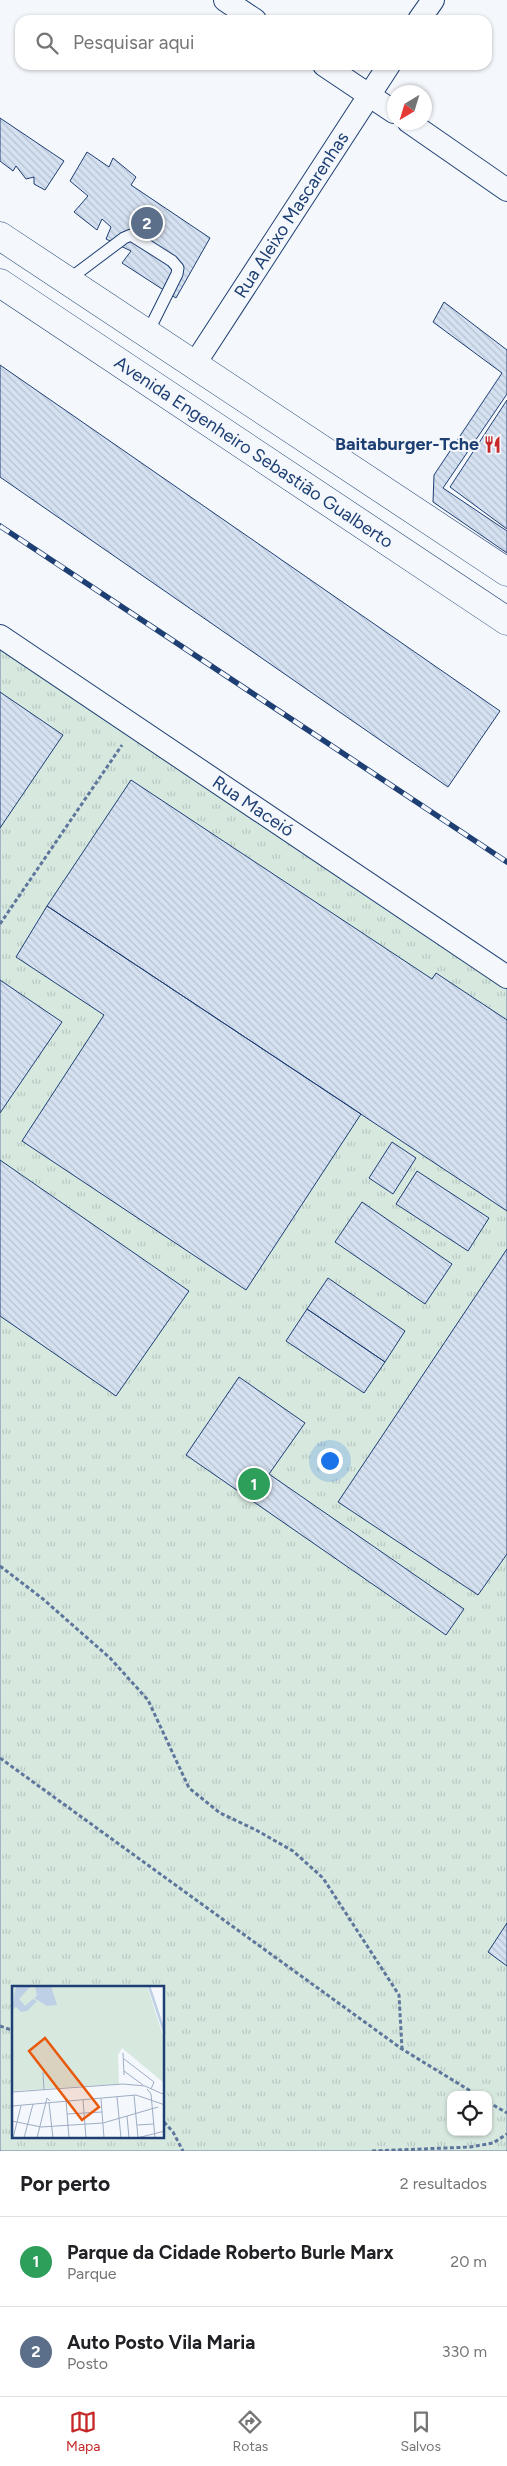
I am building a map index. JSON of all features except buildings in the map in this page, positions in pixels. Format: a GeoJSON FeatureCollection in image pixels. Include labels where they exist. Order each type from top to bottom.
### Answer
{"type":"FeatureCollection","features":[{"type":"Feature","properties":{"kind":"main road"},"geometry":{"type":"LineString","coordinates":[[0,236],[507,572]]}},
{"type":"Feature","properties":{"kind":"main road","name":"Avenida Engenheiro Sebastião Gualberto"},"geometry":{"type":"LineString","coordinates":[[0,283],[507,621]]}},
{"type":"Feature","properties":{"kind":"street"},"geometry":{"type":"LineString","coordinates":[[225,0],[248,15]]}},
{"type":"Feature","properties":{"kind":"street"},"geometry":{"type":"LineString","coordinates":[[422,15],[433,0]]}},
{"type":"Feature","properties":{"kind":"street"},"geometry":{"type":"LineString","coordinates":[[332,70],[387,107]]}},
{"type":"Feature","properties":{"kind":"street","name":"Rua Aleixo Mascarenhas"},"geometry":{"type":"LineString","coordinates":[[194,365],[386,70]]}},
{"type":"Feature","properties":{"kind":"street"},"geometry":{"type":"LineString","coordinates":[[421,130],[507,190]]}},
{"type":"Feature","properties":{"kind":"street","name":"Rua Maceió"},"geometry":{"type":"LineString","coordinates":[[0,636],[134,728],[507,977]]}},
{"type":"Feature","properties":{"kind":"lane"},"geometry":{"type":"LineString","coordinates":[[68,281],[124,238],[131,235],[136,236],[172,261],[178,268],[177,274],[147,334]]}},
{"type":"Feature","properties":{"kind":"path"},"geometry":{"type":"LineString","coordinates":[[0,924],[134,728]]}},
{"type":"Feature","properties":{"kind":"path"},"geometry":{"type":"LineString","coordinates":[[0,1566],[43,1599],[110,1658],[148,1700],[189,1788],[220,1813],[293,1850],[322,1878],[399,1995],[402,2049]]}},
{"type":"Feature","properties":{"kind":"path"},"geometry":{"type":"LineString","coordinates":[[0,1758],[402,2049],[470,2091]]}},
{"type":"Feature","properties":{"kind":"path"},"geometry":{"type":"LineString","coordinates":[[0,2026],[12,2030]]}},
{"type":"Feature","properties":{"kind":"path"},"geometry":{"type":"LineString","coordinates":[[492,2104],[507,2113]]}},
{"type":"Feature","properties":{"kind":"path"},"geometry":{"type":"LineString","coordinates":[[165,2123],[173,2132],[183,2151]]}},
{"type":"Feature","properties":{"kind":"path"},"geometry":{"type":"LineString","coordinates":[[372,2151],[470,2147],[493,2143],[507,2134]]}},
{"type":"Feature","properties":{"kind":"green space"},"geometry":{"type":"Polygon","coordinates":[[[0,637],[507,981],[507,2151],[0,2151],[0,637]]]}},
{"type":"Feature","properties":{"kind":"railway"},"geometry":{"type":"LineString","coordinates":[[0,526],[507,862]]}},
{"type":"Feature","properties":{"kind":"place","name":"Auto Posto Vila Maria"},"geometry":{"type":"Point","coordinates":[147,223]}},
{"type":"Feature","properties":{"kind":"place","name":"Baitaburger-Tche"},"geometry":{"type":"Point","coordinates":[493,444]}},
{"type":"Feature","properties":{"kind":"place","name":"Parque da Cidade Roberto Burle Marx"},"geometry":{"type":"Point","coordinates":[254,1484]}}]}
